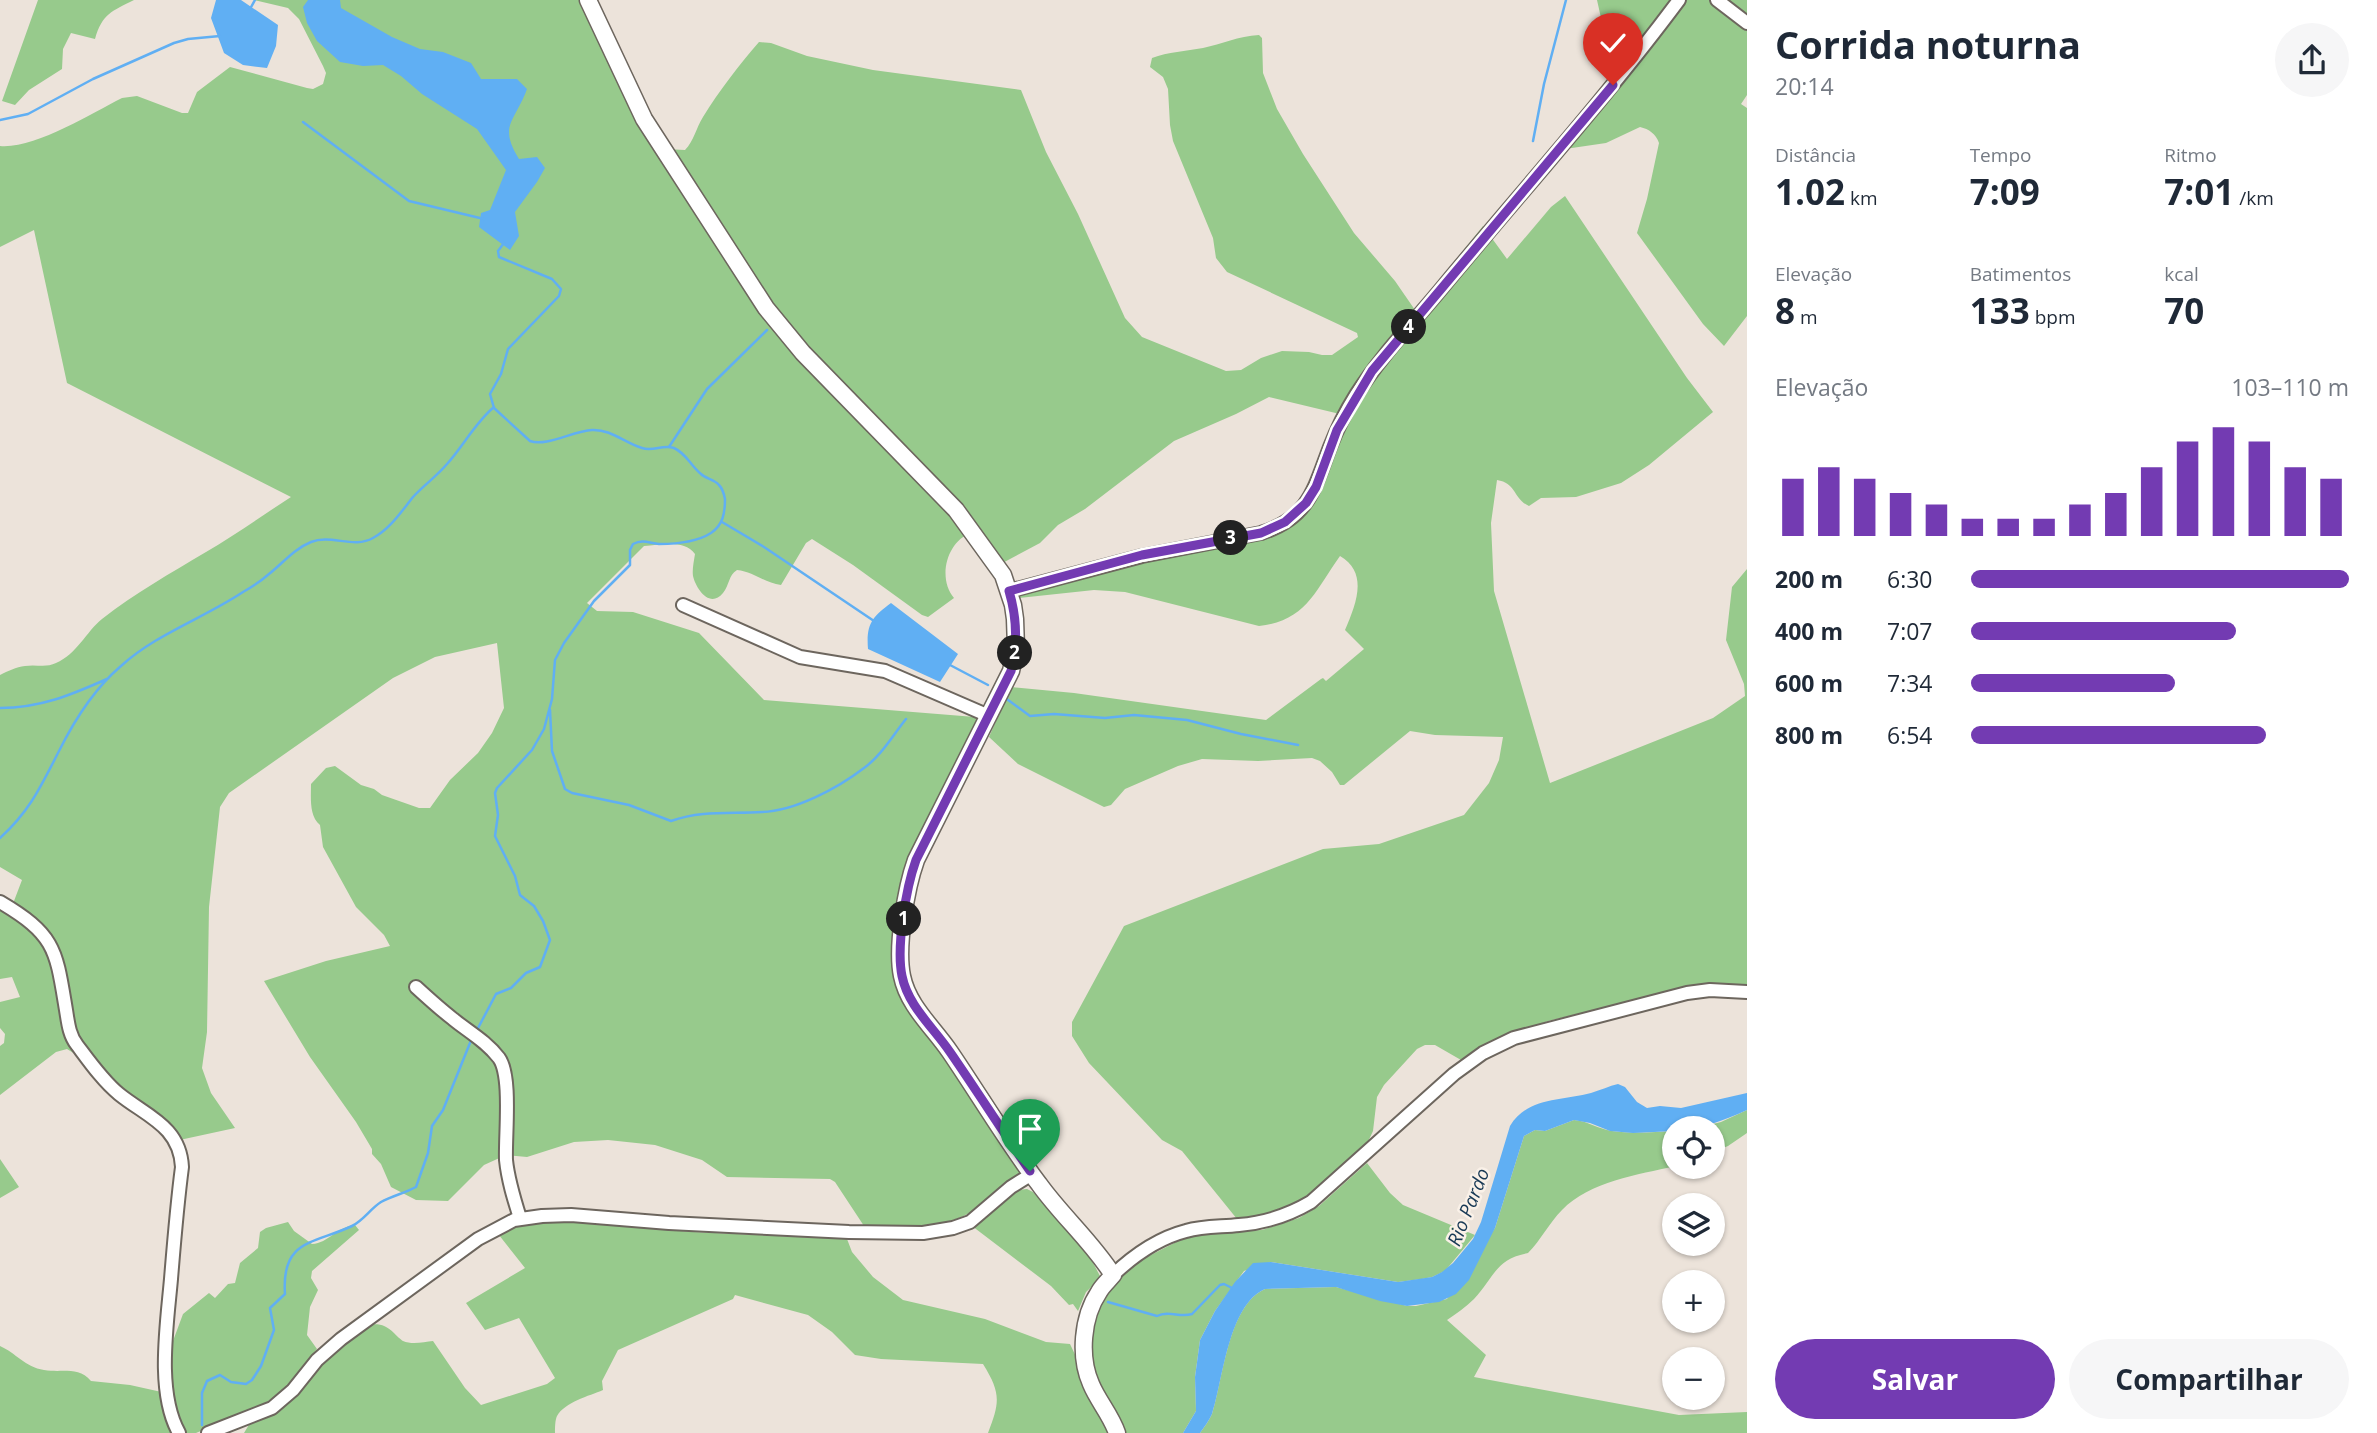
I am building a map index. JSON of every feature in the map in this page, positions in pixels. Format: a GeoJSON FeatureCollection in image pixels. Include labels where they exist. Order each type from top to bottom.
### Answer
{"type":"FeatureCollection","features":[{"type":"Feature","properties":{"kind":"main road"},"geometry":{"type":"LineString","coordinates":[[588,0],[644,119],[766,308],[803,353],[956,510],[1003,575],[1009,591],[1015,619],[1016,648],[1011,671],[927,835],[912,870],[901,939],[901,974],[913,1002],[1032,1174],[1113,1275],[1094,1302],[1085,1333],[1084,1353],[1090,1381],[1117,1433]]}},
{"type":"Feature","properties":{"kind":"street"},"geometry":{"type":"LineString","coordinates":[[1009,591],[1142,555],[1261,533],[1290,519],[1312,495],[1337,430],[1372,371],[1564,146],[1679,0]]}},
{"type":"Feature","properties":{"kind":"street"},"geometry":{"type":"LineString","coordinates":[[1717,0],[1747,23]]}},
{"type":"Feature","properties":{"kind":"street"},"geometry":{"type":"LineString","coordinates":[[683,606],[800,657],[885,671],[989,716]]}},
{"type":"Feature","properties":{"kind":"street"},"geometry":{"type":"LineString","coordinates":[[0,902],[37,929],[51,943],[58,962],[70,1031],[75,1043],[114,1089],[163,1126],[180,1149],[182,1167],[166,1355],[170,1413],[179,1433]]}},
{"type":"Feature","properties":{"kind":"street"},"geometry":{"type":"LineString","coordinates":[[416,987],[474,1033],[500,1060],[505,1072],[506,1160],[520,1218]]}},
{"type":"Feature","properties":{"kind":"street"},"geometry":{"type":"LineString","coordinates":[[1113,1275],[1154,1244],[1175,1234],[1198,1228],[1259,1223],[1311,1202],[1454,1074],[1483,1053],[1514,1038],[1687,993],[1710,990],[1747,992]]}},
{"type":"Feature","properties":{"kind":"street"},"geometry":{"type":"LineString","coordinates":[[208,1433],[272,1408],[293,1390],[317,1360],[341,1339],[478,1239],[501,1225],[520,1218],[571,1215],[669,1223],[923,1233],[970,1222],[1011,1187],[1032,1174]]}},
{"type":"Feature","properties":{"kind":"green space"},"geometry":{"type":"Polygon","coordinates":[[[38,0],[134,0],[109,14],[95,39],[71,33],[63,49],[62,69],[29,90],[15,105],[2,101],[38,0]]]}},
{"type":"Feature","properties":{"kind":"green space"},"geometry":{"type":"Polygon","coordinates":[[[254,0],[585,0],[665,149],[685,150],[716,98],[759,42],[771,43],[807,56],[873,70],[1021,90],[1046,152],[1078,214],[1125,318],[1142,337],[1226,371],[1241,370],[1261,358],[1282,351],[1332,355],[1358,337],[1357,333],[1227,272],[1216,258],[1213,238],[1173,141],[1168,89],[1163,77],[1150,67],[1152,58],[1259,35],[1262,38],[1263,73],[1277,109],[1354,233],[1395,281],[1415,310],[1483,226],[1507,259],[1551,207],[1565,196],[1687,378],[1713,412],[1649,465],[1621,483],[1576,497],[1541,498],[1529,506],[1508,484],[1497,480],[1491,523],[1494,591],[1550,783],[1713,718],[1745,696],[1744,684],[1726,640],[1732,587],[1747,569],[1747,986],[1708,984],[1548,1021],[1508,1036],[1461,1060],[1435,1045],[1425,1045],[1417,1049],[1384,1085],[1377,1097],[1373,1131],[1366,1146],[1303,1202],[1260,1217],[1237,1219],[1182,1151],[1162,1140],[1089,1063],[1072,1036],[1072,1022],[1124,926],[1323,849],[1379,844],[1464,815],[1489,783],[1499,760],[1503,737],[1435,735],[1410,731],[1344,785],[1340,785],[1332,772],[1320,761],[1312,758],[1258,761],[1202,759],[1178,766],[1125,789],[1111,805],[1104,807],[1018,764],[989,737],[1011,687],[1074,693],[1266,720],[1321,679],[1326,681],[1364,649],[1345,630],[1358,590],[1355,571],[1340,556],[1316,592],[1299,611],[1275,623],[1259,626],[1125,592],[1094,590],[1019,598],[1017,594],[1110,565],[1261,537],[1307,505],[1344,415],[1269,397],[1174,441],[1085,509],[1058,525],[1040,543],[995,567],[971,533],[963,537],[947,561],[946,581],[954,598],[928,617],[812,539],[806,543],[781,585],[737,570],[723,593],[713,599],[700,591],[695,581],[695,554],[690,549],[672,544],[644,546],[587,603],[597,611],[633,612],[699,633],[764,700],[975,717],[977,720],[912,879],[903,974],[1038,1179],[1017,1176],[977,1208],[959,1218],[932,1225],[905,1227],[864,1226],[835,1182],[830,1179],[727,1177],[702,1160],[655,1145],[608,1140],[574,1142],[527,1157],[506,1155],[484,1165],[448,1201],[416,1200],[391,1187],[356,1122],[310,1057],[264,981],[326,961],[390,946],[384,935],[356,907],[323,847],[320,825],[312,812],[311,784],[326,768],[335,766],[361,785],[382,795],[419,808],[430,808],[450,780],[478,753],[492,733],[504,708],[497,643],[435,657],[393,678],[229,793],[220,807],[209,907],[207,1032],[202,1068],[211,1093],[235,1128],[175,1141],[80,1057],[67,1049],[56,1052],[0,1095],[0,1046],[4,1043],[5,1034],[0,1028],[0,1002],[20,997],[12,977],[0,979],[0,902],[7,906],[14,901],[22,880],[0,867],[0,675],[18,667],[48,665],[63,659],[76,649],[96,624],[115,610],[291,497],[67,383],[34,230],[0,247],[0,146],[29,142],[46,136],[122,98],[137,96],[188,113],[197,92],[230,67],[307,88],[313,89],[323,84],[326,73],[299,19],[288,8],[254,0]]]}},
{"type":"Feature","properties":{"kind":"green space"},"geometry":{"type":"Polygon","coordinates":[[[1597,0],[1747,0],[1747,95],[1741,104],[1747,108],[1747,316],[1724,346],[1703,324],[1637,233],[1659,143],[1654,135],[1640,127],[1606,143],[1565,149],[1620,72],[1605,36],[1597,0]]]}},
{"type":"Feature","properties":{"kind":"green space"},"geometry":{"type":"Polygon","coordinates":[[[1747,1110],[1747,1133],[1725,1147],[1725,1120],[1747,1110]]]}},
{"type":"Feature","properties":{"kind":"green space"},"geometry":{"type":"Polygon","coordinates":[[[1574,1120],[1620,1132],[1662,1132],[1662,1169],[1615,1180],[1573,1200],[1557,1215],[1528,1253],[1508,1260],[1496,1270],[1474,1299],[1447,1320],[1486,1355],[1474,1377],[1679,1415],[1747,1412],[1747,1433],[1200,1433],[1212,1414],[1235,1327],[1243,1310],[1253,1298],[1265,1289],[1336,1287],[1407,1306],[1447,1299],[1495,1228],[1524,1136],[1535,1130],[1545,1131],[1574,1120]]]}},
{"type":"Feature","properties":{"kind":"green space"},"geometry":{"type":"Polygon","coordinates":[[[0,1159],[19,1187],[0,1198],[0,1159]]]}},
{"type":"Feature","properties":{"kind":"green space"},"geometry":{"type":"Polygon","coordinates":[[[1367,1163],[1403,1205],[1475,1235],[1445,1271],[1432,1277],[1398,1282],[1271,1262],[1244,1271],[1215,1311],[1200,1340],[1195,1377],[1196,1411],[1183,1433],[1125,1433],[1090,1369],[1090,1324],[1112,1281],[1145,1258],[1188,1236],[1207,1232],[1262,1230],[1299,1218],[1319,1206],[1367,1163]]]}},
{"type":"Feature","properties":{"kind":"green space"},"geometry":{"type":"Polygon","coordinates":[[[1027,1189],[1033,1192],[1089,1255],[1101,1278],[1086,1292],[1078,1311],[1051,1286],[972,1226],[1018,1190],[1027,1189]]]}},
{"type":"Feature","properties":{"kind":"green space"},"geometry":{"type":"Polygon","coordinates":[[[545,1219],[693,1232],[847,1239],[852,1252],[873,1277],[903,1300],[985,1319],[1046,1342],[1070,1344],[1112,1433],[988,1433],[997,1398],[996,1390],[983,1364],[881,1359],[855,1355],[832,1332],[808,1315],[735,1295],[733,1299],[618,1350],[602,1381],[603,1390],[578,1400],[561,1411],[556,1418],[555,1433],[244,1433],[250,1423],[362,1326],[367,1325],[383,1326],[407,1342],[433,1341],[465,1388],[481,1405],[547,1384],[555,1378],[519,1318],[485,1330],[466,1303],[525,1268],[495,1230],[545,1219]]]}},
{"type":"Feature","properties":{"kind":"green space"},"geometry":{"type":"Polygon","coordinates":[[[288,1222],[294,1231],[312,1244],[323,1241],[348,1226],[355,1225],[359,1230],[312,1271],[311,1278],[318,1290],[310,1307],[307,1335],[317,1349],[276,1396],[260,1406],[196,1433],[0,1433],[0,1346],[37,1368],[81,1373],[91,1381],[130,1385],[166,1393],[170,1349],[183,1314],[209,1293],[215,1298],[228,1284],[235,1283],[240,1263],[258,1248],[260,1232],[288,1222]]]}},
{"type":"Feature","properties":{"kind":"water"},"geometry":{"type":"Polygon","coordinates":[[[216,0],[241,0],[278,25],[276,46],[267,68],[243,65],[224,53],[211,18],[216,0]]]}},
{"type":"Feature","properties":{"kind":"water"},"geometry":{"type":"Polygon","coordinates":[[[308,0],[340,0],[341,8],[392,37],[420,49],[443,52],[471,63],[481,79],[517,79],[527,89],[511,124],[510,138],[519,159],[537,157],[545,168],[515,212],[519,236],[510,250],[479,227],[481,213],[490,210],[506,170],[477,129],[383,65],[363,66],[340,62],[317,41],[307,23],[303,7],[308,0]]]}},
{"type":"Feature","properties":{"kind":"water"},"geometry":{"type":"Polygon","coordinates":[[[891,603],[958,654],[940,682],[868,649],[869,627],[891,603]]]}},
{"type":"Feature","properties":{"kind":"water"},"geometry":{"type":"Polygon","coordinates":[[[1618,1084],[1625,1087],[1637,1102],[1647,1108],[1681,1108],[1747,1093],[1747,1110],[1725,1119],[1725,1116],[1662,1116],[1662,1132],[1610,1131],[1574,1120],[1545,1131],[1535,1130],[1524,1136],[1495,1228],[1469,1280],[1456,1294],[1439,1302],[1407,1306],[1380,1301],[1336,1287],[1265,1289],[1253,1298],[1235,1327],[1212,1414],[1200,1433],[1183,1433],[1196,1411],[1195,1377],[1200,1340],[1215,1311],[1235,1282],[1253,1263],[1271,1262],[1398,1282],[1432,1277],[1442,1272],[1473,1239],[1481,1222],[1510,1126],[1517,1117],[1535,1105],[1591,1093],[1618,1084]]]}},
{"type":"Feature","properties":{"kind":"waterway"},"geometry":{"type":"LineString","coordinates":[[250,9],[255,0]]}},
{"type":"Feature","properties":{"kind":"waterway"},"geometry":{"type":"LineString","coordinates":[[1533,141],[1544,84],[1566,0]]}},
{"type":"Feature","properties":{"kind":"waterway"},"geometry":{"type":"LineString","coordinates":[[0,120],[28,114],[93,79],[174,43],[220,36]]}},
{"type":"Feature","properties":{"kind":"waterway"},"geometry":{"type":"LineString","coordinates":[[303,122],[409,201],[484,219]]}},
{"type":"Feature","properties":{"kind":"waterway"},"geometry":{"type":"LineString","coordinates":[[477,1030],[496,994],[511,988],[526,973],[540,967],[550,940],[534,906],[520,895],[515,876],[495,836],[498,815],[495,793],[532,750],[544,729],[552,699],[555,660],[594,601],[630,565],[630,550],[633,544],[679,543],[705,536],[721,522],[725,504],[724,493],[719,485],[703,476],[674,448],[646,449],[599,430],[544,442],[530,441],[494,408],[490,394],[501,374],[508,349],[559,296],[561,289],[552,279],[499,257],[498,251],[504,243]]}},
{"type":"Feature","properties":{"kind":"waterway"},"geometry":{"type":"LineString","coordinates":[[669,447],[707,389],[767,330]]}},
{"type":"Feature","properties":{"kind":"waterway"},"geometry":{"type":"LineString","coordinates":[[0,838],[34,798],[71,728],[86,706],[102,684],[121,666],[165,635],[253,586],[305,545],[319,540],[366,541],[385,530],[453,457],[494,407]]}},
{"type":"Feature","properties":{"kind":"waterway"},"geometry":{"type":"LineString","coordinates":[[722,522],[874,621]]}},
{"type":"Feature","properties":{"kind":"waterway"},"geometry":{"type":"LineString","coordinates":[[950,665],[988,685]]}},
{"type":"Feature","properties":{"kind":"waterway"},"geometry":{"type":"LineString","coordinates":[[0,708],[42,703],[107,679]]}},
{"type":"Feature","properties":{"kind":"waterway"},"geometry":{"type":"LineString","coordinates":[[1004,697],[1030,716],[1054,714],[1105,718],[1134,715],[1187,720],[1298,745]]}},
{"type":"Feature","properties":{"kind":"waterway"},"geometry":{"type":"LineString","coordinates":[[550,710],[552,751],[565,789],[572,793],[629,805],[671,821],[705,814],[775,811],[816,797],[854,776],[870,763],[906,719]]}},
{"type":"Feature","properties":{"kind":"waterway"},"geometry":{"type":"LineString","coordinates":[[202,1425],[202,1393],[207,1381],[220,1375],[231,1382],[246,1384],[261,1366],[274,1330],[270,1308],[285,1294],[285,1276],[294,1253],[313,1241],[352,1226],[381,1202],[416,1187],[428,1153],[432,1126],[443,1110],[472,1038]]}},
{"type":"Feature","properties":{"kind":"waterway"},"geometry":{"type":"LineString","coordinates":[[1108,1302],[1157,1316],[1188,1315],[1220,1285],[1232,1288]]}},
{"type":"Feature","properties":{"kind":"route"},"geometry":{"type":"LineString","coordinates":[[1030,1171],[913,1002],[901,974],[902,930],[910,877],[916,860],[1011,671],[1016,638],[1009,591],[1142,555],[1261,533],[1290,519],[1312,495],[1337,430],[1372,371],[1613,85]]}},
{"type":"Feature","properties":{"kind":"water label","name":"Rio Pardo"},"geometry":{"type":"Point","coordinates":[1468,1207]}}]}
